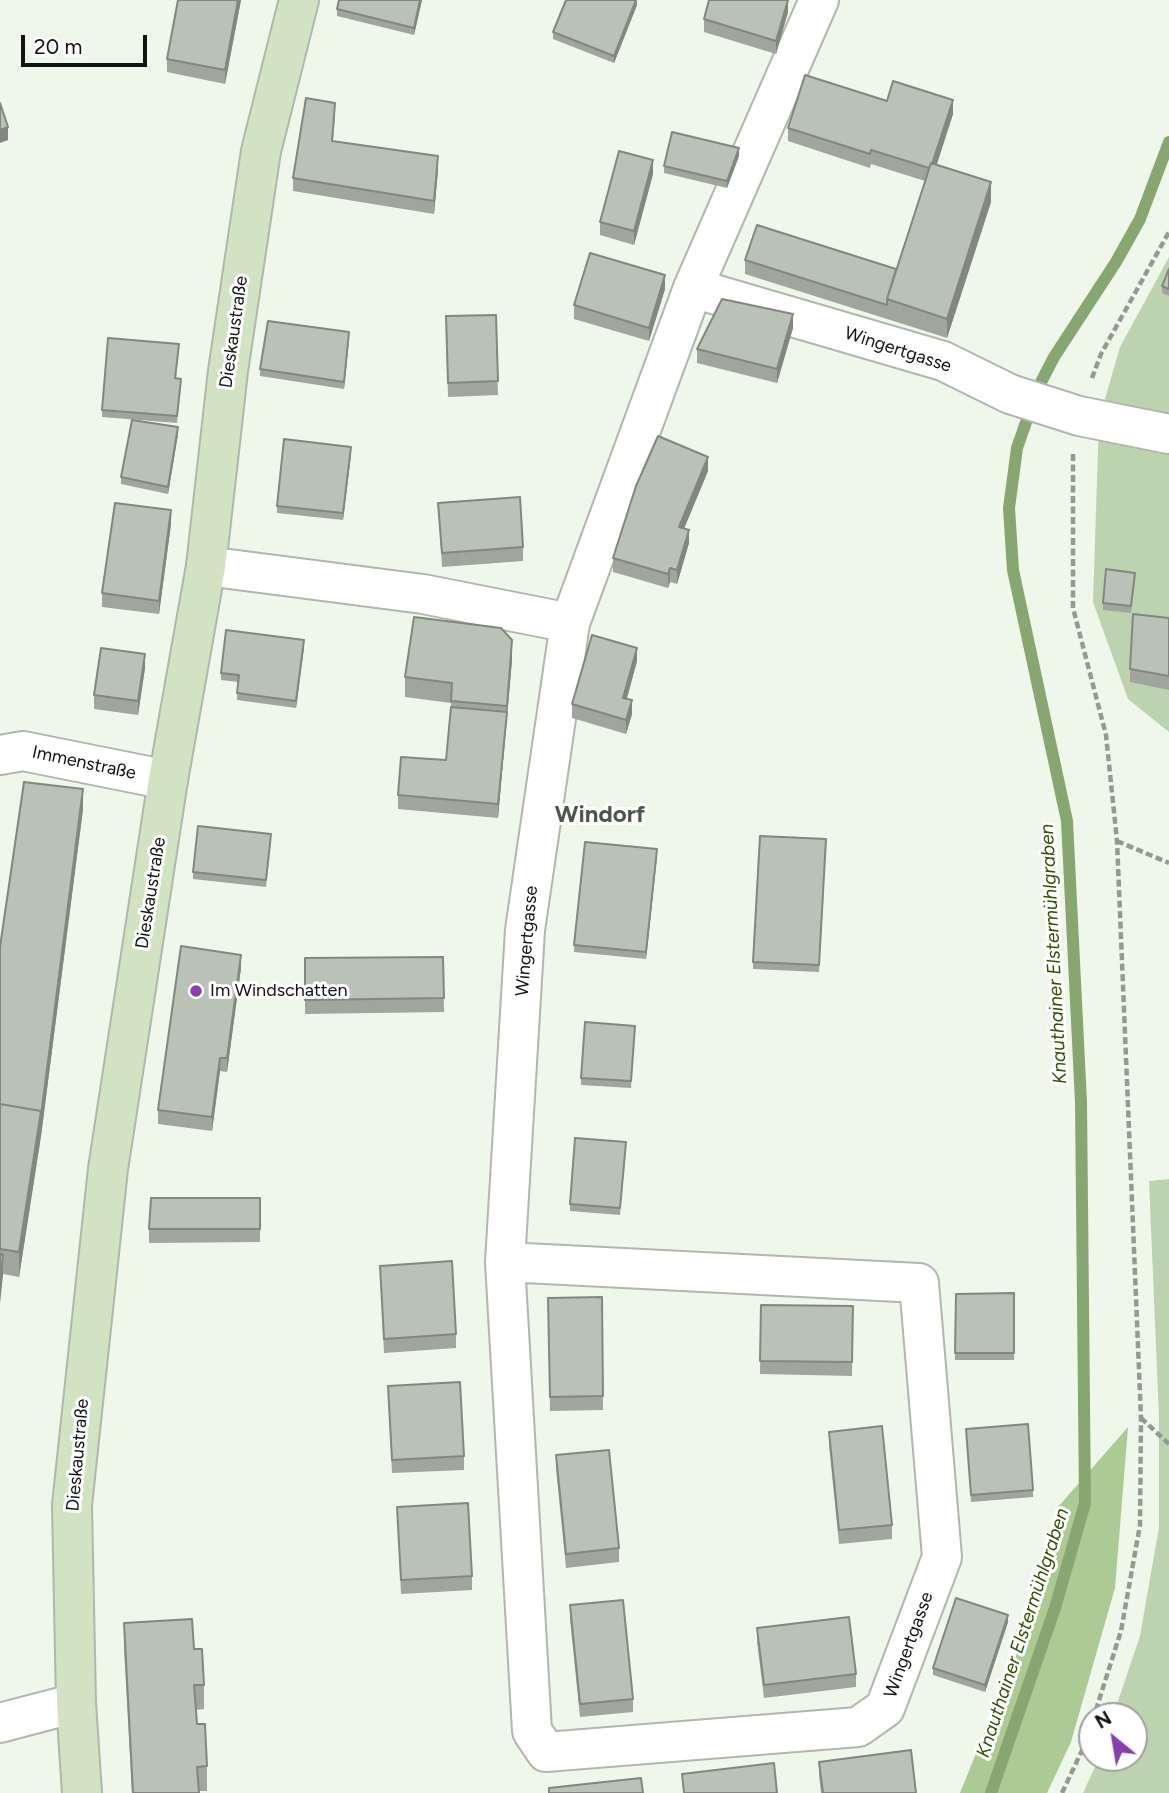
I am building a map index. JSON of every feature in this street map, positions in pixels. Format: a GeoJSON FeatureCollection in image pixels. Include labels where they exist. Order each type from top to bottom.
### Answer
{"type":"FeatureCollection","features":[{"type":"Feature","properties":{"kind":"main road","name":"Dieskaustraße"},"geometry":{"type":"LineString","coordinates":[[82,1793],[76,1703],[72,1505],[108,1170],[168,780],[206,566],[228,372],[261,150],[299,0]]}},
{"type":"Feature","properties":{"kind":"street","name":"Wingertgasse"},"geometry":{"type":"LineString","coordinates":[[505,1262],[919,1283],[942,1556],[885,1708],[858,1727],[546,1752],[532,1731],[505,1262],[525,930],[570,622],[693,288],[819,0]]}},
{"type":"Feature","properties":{"kind":"street","name":"Wingertgasse"},"geometry":{"type":"LineString","coordinates":[[693,288],[943,361],[1010,394],[1076,415],[1169,434]]}},
{"type":"Feature","properties":{"kind":"street"},"geometry":{"type":"LineString","coordinates":[[206,566],[424,594],[570,622]]}},
{"type":"Feature","properties":{"kind":"street","name":"Immenstraße"},"geometry":{"type":"LineString","coordinates":[[0,755],[23,751],[168,780]]}},
{"type":"Feature","properties":{"kind":"street"},"geometry":{"type":"LineString","coordinates":[[0,1723],[76,1703]]}},
{"type":"Feature","properties":{"kind":"path"},"geometry":{"type":"LineString","coordinates":[[1098,1702],[1121,1631],[1140,1525],[1140,1418],[1117,841],[1106,735],[1073,608],[1073,448],[1076,415],[1101,354],[1169,232]]}},
{"type":"Feature","properties":{"kind":"path"},"geometry":{"type":"LineString","coordinates":[[1117,841],[1169,863]]}},
{"type":"Feature","properties":{"kind":"path"},"geometry":{"type":"LineString","coordinates":[[1140,1418],[1169,1444]]}},
{"type":"Feature","properties":{"kind":"path"},"geometry":{"type":"LineString","coordinates":[[1062,1793],[1078,1759]]}},
{"type":"Feature","properties":{"kind":"green space"},"geometry":{"type":"Polygon","coordinates":[[[1169,257],[1169,732],[1128,699],[1093,602],[1099,420],[1120,347],[1169,257]]]}},
{"type":"Feature","properties":{"kind":"green space"},"geometry":{"type":"Polygon","coordinates":[[[1169,1179],[1169,1793],[1083,1793],[1093,1772],[1148,1772],[1148,1702],[1118,1702],[1140,1636],[1159,1527],[1159,1417],[1149,1181],[1169,1179]]]}},
{"type":"Feature","properties":{"kind":"green space"},"geometry":{"type":"Polygon","coordinates":[[[1128,1427],[1115,1588],[1082,1702],[1078,1702],[1078,1718],[1071,1742],[1047,1793],[960,1793],[1033,1613],[1058,1507],[1128,1427]]]}},
{"type":"Feature","properties":{"kind":"building"},"geometry":{"type":"Polygon","coordinates":[[[178,0],[238,0],[225,70],[167,59],[178,0]]]}},
{"type":"Feature","properties":{"kind":"building"},"geometry":{"type":"Polygon","coordinates":[[[339,0],[420,0],[414,28],[337,9],[339,0]]]}},
{"type":"Feature","properties":{"kind":"building"},"geometry":{"type":"Polygon","coordinates":[[[566,0],[636,0],[614,56],[553,32],[566,0]]]}},
{"type":"Feature","properties":{"kind":"building"},"geometry":{"type":"Polygon","coordinates":[[[709,0],[788,0],[776,41],[704,19],[709,0]]]}},
{"type":"Feature","properties":{"kind":"building"},"geometry":{"type":"Polygon","coordinates":[[[805,75],[887,101],[893,81],[953,100],[932,164],[929,168],[871,150],[870,154],[788,128],[805,75]]]}},
{"type":"Feature","properties":{"kind":"building"},"geometry":{"type":"Polygon","coordinates":[[[306,98],[335,103],[332,141],[438,156],[434,201],[293,178],[306,98]]]}},
{"type":"Feature","properties":{"kind":"building"},"geometry":{"type":"Polygon","coordinates":[[[0,103],[8,127],[0,130],[0,103]]]}},
{"type":"Feature","properties":{"kind":"building"},"geometry":{"type":"Polygon","coordinates":[[[672,132],[739,148],[727,181],[664,166],[672,132]]]}},
{"type":"Feature","properties":{"kind":"building"},"geometry":{"type":"Polygon","coordinates":[[[619,151],[653,160],[634,231],[600,222],[619,151]]]}},
{"type":"Feature","properties":{"kind":"building"},"geometry":{"type":"Polygon","coordinates":[[[931,163],[991,182],[947,319],[887,299],[931,163]]]}},
{"type":"Feature","properties":{"kind":"building"},"geometry":{"type":"Polygon","coordinates":[[[757,225],[896,269],[887,305],[745,260],[757,225]]]}},
{"type":"Feature","properties":{"kind":"building"},"geometry":{"type":"Polygon","coordinates":[[[590,253],[665,275],[649,328],[574,305],[590,253]]]}},
{"type":"Feature","properties":{"kind":"building"},"geometry":{"type":"Polygon","coordinates":[[[1169,269],[1169,289],[1162,286],[1169,269]]]}},
{"type":"Feature","properties":{"kind":"building"},"geometry":{"type":"Polygon","coordinates":[[[722,299],[793,314],[777,369],[697,349],[722,299]]]}},
{"type":"Feature","properties":{"kind":"building"},"geometry":{"type":"Polygon","coordinates":[[[496,315],[498,381],[448,383],[446,316],[496,315]]]}},
{"type":"Feature","properties":{"kind":"building"},"geometry":{"type":"Polygon","coordinates":[[[268,321],[349,332],[344,382],[260,369],[268,321]]]}},
{"type":"Feature","properties":{"kind":"building"},"geometry":{"type":"Polygon","coordinates":[[[108,338],[179,344],[175,378],[181,379],[177,416],[102,410],[108,338]]]}},
{"type":"Feature","properties":{"kind":"building"},"geometry":{"type":"Polygon","coordinates":[[[132,420],[178,427],[168,487],[121,477],[132,420]]]}},
{"type":"Feature","properties":{"kind":"building"},"geometry":{"type":"Polygon","coordinates":[[[658,436],[708,457],[679,527],[689,530],[677,570],[670,568],[668,574],[613,558],[636,486],[658,436]]]}},
{"type":"Feature","properties":{"kind":"building"},"geometry":{"type":"Polygon","coordinates":[[[284,439],[351,447],[343,513],[277,506],[284,439]]]}},
{"type":"Feature","properties":{"kind":"building"},"geometry":{"type":"Polygon","coordinates":[[[520,497],[523,547],[442,553],[438,503],[520,497]]]}},
{"type":"Feature","properties":{"kind":"building"},"geometry":{"type":"Polygon","coordinates":[[[115,503],[171,510],[159,601],[102,593],[115,503]]]}},
{"type":"Feature","properties":{"kind":"building"},"geometry":{"type":"Polygon","coordinates":[[[1106,569],[1135,573],[1131,606],[1103,603],[1106,569]]]}},
{"type":"Feature","properties":{"kind":"building"},"geometry":{"type":"Polygon","coordinates":[[[1133,614],[1169,618],[1169,676],[1130,669],[1133,614]]]}},
{"type":"Feature","properties":{"kind":"building"},"geometry":{"type":"Polygon","coordinates":[[[414,617],[501,628],[512,640],[507,706],[451,701],[452,683],[405,677],[414,617]]]}},
{"type":"Feature","properties":{"kind":"building"},"geometry":{"type":"Polygon","coordinates":[[[226,630],[304,640],[296,701],[237,693],[239,675],[221,673],[226,630]]]}},
{"type":"Feature","properties":{"kind":"building"},"geometry":{"type":"Polygon","coordinates":[[[592,635],[637,648],[623,698],[632,700],[626,720],[572,704],[592,635]]]}},
{"type":"Feature","properties":{"kind":"building"},"geometry":{"type":"Polygon","coordinates":[[[101,648],[145,654],[138,701],[94,695],[101,648]]]}},
{"type":"Feature","properties":{"kind":"building"},"geometry":{"type":"Polygon","coordinates":[[[451,707],[507,712],[498,804],[398,795],[401,757],[446,760],[451,707]]]}},
{"type":"Feature","properties":{"kind":"building"},"geometry":{"type":"Polygon","coordinates":[[[24,782],[83,789],[41,1116],[41,1111],[0,1104],[0,947],[24,782]]]}},
{"type":"Feature","properties":{"kind":"building"},"geometry":{"type":"Polygon","coordinates":[[[198,826],[271,834],[266,880],[193,872],[198,826]]]}},
{"type":"Feature","properties":{"kind":"building"},"geometry":{"type":"Polygon","coordinates":[[[760,836],[826,839],[819,965],[753,962],[760,836]]]}},
{"type":"Feature","properties":{"kind":"building"},"geometry":{"type":"Polygon","coordinates":[[[585,842],[657,849],[646,952],[574,945],[585,842]]]}},
{"type":"Feature","properties":{"kind":"building"},"geometry":{"type":"Polygon","coordinates":[[[181,946],[241,955],[227,1058],[220,1058],[212,1117],[158,1110],[181,946]]]}},
{"type":"Feature","properties":{"kind":"building"},"geometry":{"type":"Polygon","coordinates":[[[443,957],[444,998],[305,1000],[305,958],[443,957]]]}},
{"type":"Feature","properties":{"kind":"building"},"geometry":{"type":"Polygon","coordinates":[[[585,1022],[635,1026],[631,1081],[581,1078],[585,1022]]]}},
{"type":"Feature","properties":{"kind":"building"},"geometry":{"type":"Polygon","coordinates":[[[0,1104],[41,1111],[19,1252],[0,1249],[0,1104]]]}},
{"type":"Feature","properties":{"kind":"building"},"geometry":{"type":"Polygon","coordinates":[[[575,1138],[626,1142],[620,1208],[570,1204],[575,1138]]]}},
{"type":"Feature","properties":{"kind":"building"},"geometry":{"type":"Polygon","coordinates":[[[151,1198],[260,1198],[260,1229],[149,1229],[151,1198]]]}},
{"type":"Feature","properties":{"kind":"building"},"geometry":{"type":"Polygon","coordinates":[[[0,1254],[3,1255],[0,1283],[0,1254]]]}},
{"type":"Feature","properties":{"kind":"building"},"geometry":{"type":"Polygon","coordinates":[[[452,1261],[456,1334],[384,1339],[380,1266],[452,1261]]]}},
{"type":"Feature","properties":{"kind":"building"},"geometry":{"type":"Polygon","coordinates":[[[1014,1293],[1014,1353],[955,1353],[956,1294],[1014,1293]]]}},
{"type":"Feature","properties":{"kind":"building"},"geometry":{"type":"Polygon","coordinates":[[[602,1297],[603,1396],[550,1397],[548,1298],[602,1297]]]}},
{"type":"Feature","properties":{"kind":"building"},"geometry":{"type":"Polygon","coordinates":[[[761,1305],[853,1306],[852,1362],[760,1361],[761,1305]]]}},
{"type":"Feature","properties":{"kind":"building"},"geometry":{"type":"Polygon","coordinates":[[[460,1382],[464,1456],[392,1460],[388,1386],[460,1382]]]}},
{"type":"Feature","properties":{"kind":"building"},"geometry":{"type":"Polygon","coordinates":[[[1028,1424],[1033,1490],[971,1495],[966,1429],[1028,1424]]]}},
{"type":"Feature","properties":{"kind":"building"},"geometry":{"type":"Polygon","coordinates":[[[882,1426],[892,1525],[839,1530],[829,1432],[882,1426]]]}},
{"type":"Feature","properties":{"kind":"building"},"geometry":{"type":"Polygon","coordinates":[[[609,1450],[619,1548],[566,1554],[556,1455],[609,1450]]]}},
{"type":"Feature","properties":{"kind":"building"},"geometry":{"type":"Polygon","coordinates":[[[468,1503],[472,1576],[401,1580],[397,1507],[468,1503]]]}},
{"type":"Feature","properties":{"kind":"building"},"geometry":{"type":"Polygon","coordinates":[[[956,1598],[1008,1615],[985,1685],[933,1668],[956,1598]]]}},
{"type":"Feature","properties":{"kind":"building"},"geometry":{"type":"Polygon","coordinates":[[[623,1600],[633,1699],[580,1704],[570,1605],[623,1600]]]}},
{"type":"Feature","properties":{"kind":"building"},"geometry":{"type":"Polygon","coordinates":[[[849,1617],[856,1674],[764,1685],[757,1628],[849,1617]]]}},
{"type":"Feature","properties":{"kind":"building"},"geometry":{"type":"Polygon","coordinates":[[[192,1619],[194,1649],[202,1649],[204,1685],[194,1685],[197,1724],[205,1724],[207,1766],[197,1767],[199,1793],[133,1793],[124,1623],[192,1619]]]}},
{"type":"Feature","properties":{"kind":"building"},"geometry":{"type":"Polygon","coordinates":[[[911,1750],[916,1793],[823,1793],[819,1762],[911,1750]]]}},
{"type":"Feature","properties":{"kind":"building"},"geometry":{"type":"Polygon","coordinates":[[[774,1763],[777,1793],[684,1793],[682,1774],[774,1763]]]}},
{"type":"Feature","properties":{"kind":"building"},"geometry":{"type":"Polygon","coordinates":[[[641,1778],[643,1793],[549,1793],[549,1788],[641,1778]]]}},
{"type":"Feature","properties":{"kind":"waterway","name":"Knauthainer Elstermühlgraben"},"geometry":{"type":"LineString","coordinates":[[991,1793],[1055,1608],[1085,1503],[1081,1102],[1067,821],[1013,570],[1009,508],[1017,448],[1038,388],[1054,357],[1116,262],[1140,219],[1169,142]]}},
{"type":"Feature","properties":{"kind":"place","name":"Im Windschatten"},"geometry":{"type":"Point","coordinates":[196,991]}},
{"type":"Feature","properties":{"kind":"district","name":"Windorf"},"geometry":{"type":"Point","coordinates":[600,815]}}]}
